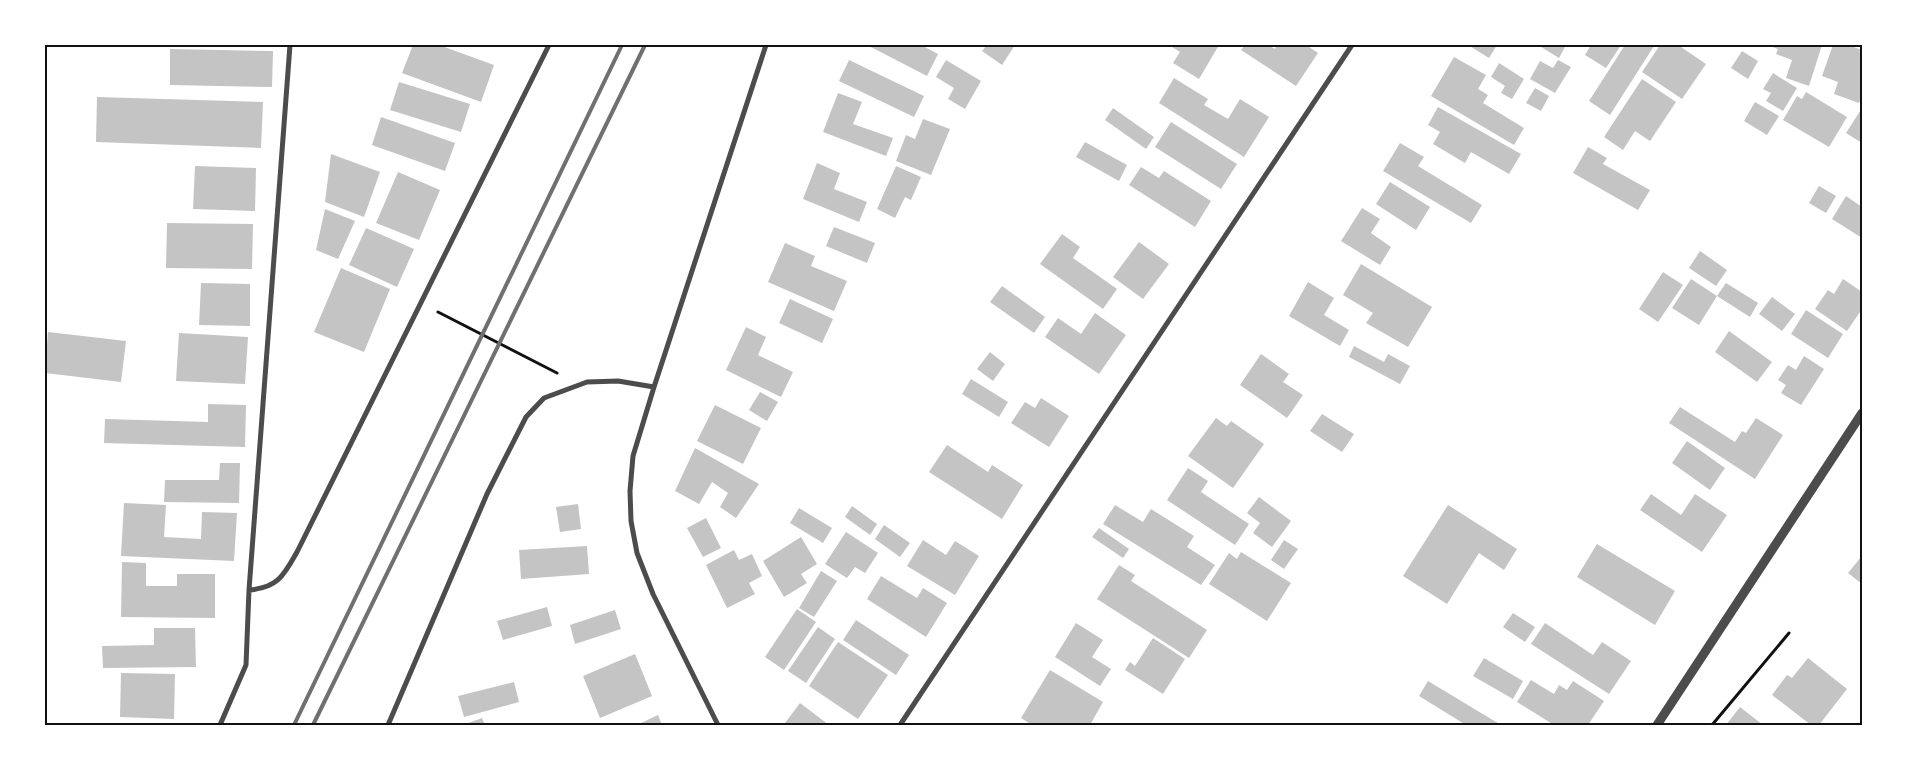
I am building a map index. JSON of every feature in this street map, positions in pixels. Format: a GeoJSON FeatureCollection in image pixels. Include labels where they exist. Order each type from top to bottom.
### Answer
{"type":"FeatureCollection","features":[{"type":"Feature","properties":{"kind":"street"},"geometry":{"type":"LineString","coordinates":[[220,725],[246,665],[249,590],[290,45]]}},
{"type":"Feature","properties":{"kind":"street"},"geometry":{"type":"LineString","coordinates":[[249,590],[266,588],[279,580],[302,543],[549,45]]}},
{"type":"Feature","properties":{"kind":"street"},"geometry":{"type":"LineString","coordinates":[[718,725],[653,594],[635,545],[631,521],[630,491],[633,456],[654,387],[766,45]]}},
{"type":"Feature","properties":{"kind":"street"},"geometry":{"type":"LineString","coordinates":[[900,725],[1352,45]]}},
{"type":"Feature","properties":{"kind":"street"},"geometry":{"type":"LineString","coordinates":[[388,725],[487,494],[526,417],[544,398],[580,384],[610,381],[654,387]]}},
{"type":"Feature","properties":{"kind":"street"},"geometry":{"type":"LineString","coordinates":[[1657,725],[1862,413]]}},
{"type":"Feature","properties":{"kind":"path"},"geometry":{"type":"LineString","coordinates":[[421,304],[580,384]]}},
{"type":"Feature","properties":{"kind":"path"},"geometry":{"type":"LineString","coordinates":[[1712,725],[1789,633]]}},
{"type":"Feature","properties":{"kind":"building"},"geometry":{"type":"Polygon","coordinates":[[[413,45],[439,45],[494,65],[481,102],[402,73],[413,45]]]}},
{"type":"Feature","properties":{"kind":"building"},"geometry":{"type":"Polygon","coordinates":[[[867,45],[921,45],[938,54],[927,76],[867,45]]]}},
{"type":"Feature","properties":{"kind":"building"},"geometry":{"type":"Polygon","coordinates":[[[987,45],[1015,45],[1002,65],[982,51],[987,45]]]}},
{"type":"Feature","properties":{"kind":"building"},"geometry":{"type":"Polygon","coordinates":[[[1169,45],[1219,45],[1199,79],[1173,63],[1180,52],[1169,45]]]}},
{"type":"Feature","properties":{"kind":"building"},"geometry":{"type":"Polygon","coordinates":[[[1245,45],[1268,45],[1275,49],[1277,45],[1306,45],[1318,53],[1296,86],[1241,50],[1245,45]]]}},
{"type":"Feature","properties":{"kind":"building"},"geometry":{"type":"Polygon","coordinates":[[[1468,45],[1497,45],[1489,58],[1468,45]]]}},
{"type":"Feature","properties":{"kind":"building"},"geometry":{"type":"Polygon","coordinates":[[[1538,45],[1566,45],[1559,58],[1538,45]]]}},
{"type":"Feature","properties":{"kind":"building"},"geometry":{"type":"Polygon","coordinates":[[[1591,45],[1621,45],[1606,68],[1585,55],[1591,45]]]}},
{"type":"Feature","properties":{"kind":"building"},"geometry":{"type":"Polygon","coordinates":[[[1625,45],[1654,46],[1610,115],[1589,101],[1625,45]]]}},
{"type":"Feature","properties":{"kind":"building"},"geometry":{"type":"Polygon","coordinates":[[[1660,45],[1678,45],[1706,64],[1682,99],[1642,72],[1660,45]]]}},
{"type":"Feature","properties":{"kind":"building"},"geometry":{"type":"Polygon","coordinates":[[[1767,45],[1822,45],[1809,86],[1786,78],[1792,60],[1776,54],[1778,49],[1767,45]]]}},
{"type":"Feature","properties":{"kind":"building"},"geometry":{"type":"Polygon","coordinates":[[[1833,45],[1848,45],[1862,50],[1862,94],[1859,103],[1834,94],[1838,82],[1822,76],[1833,45]]]}},
{"type":"Feature","properties":{"kind":"building"},"geometry":{"type":"Polygon","coordinates":[[[170,49],[273,51],[272,87],[170,85],[170,49]]]}},
{"type":"Feature","properties":{"kind":"building"},"geometry":{"type":"Polygon","coordinates":[[[1742,51],[1758,61],[1748,79],[1731,68],[1742,51]]]}},
{"type":"Feature","properties":{"kind":"building"},"geometry":{"type":"Polygon","coordinates":[[[1454,57],[1486,75],[1478,89],[1488,95],[1483,103],[1524,128],[1514,145],[1431,96],[1454,57]]]}},
{"type":"Feature","properties":{"kind":"building"},"geometry":{"type":"Polygon","coordinates":[[[849,60],[924,96],[914,117],[839,81],[849,60]]]}},
{"type":"Feature","properties":{"kind":"building"},"geometry":{"type":"Polygon","coordinates":[[[946,60],[981,81],[965,109],[948,99],[954,88],[936,77],[946,60]]]}},
{"type":"Feature","properties":{"kind":"building"},"geometry":{"type":"Polygon","coordinates":[[[1558,60],[1571,67],[1555,93],[1530,79],[1540,61],[1553,68],[1558,60]]]}},
{"type":"Feature","properties":{"kind":"building"},"geometry":{"type":"Polygon","coordinates":[[[1499,63],[1524,79],[1512,99],[1501,93],[1505,86],[1491,77],[1499,63]]]}},
{"type":"Feature","properties":{"kind":"building"},"geometry":{"type":"Polygon","coordinates":[[[1773,73],[1797,88],[1783,111],[1766,101],[1771,93],[1763,89],[1773,73]]]}},
{"type":"Feature","properties":{"kind":"building"},"geometry":{"type":"Polygon","coordinates":[[[1174,78],[1208,99],[1204,105],[1228,119],[1240,99],[1269,117],[1244,157],[1159,103],[1174,78]]]}},
{"type":"Feature","properties":{"kind":"building"},"geometry":{"type":"Polygon","coordinates":[[[1642,79],[1676,102],[1650,141],[1635,131],[1623,150],[1604,137],[1642,79]]]}},
{"type":"Feature","properties":{"kind":"building"},"geometry":{"type":"Polygon","coordinates":[[[399,82],[470,104],[461,132],[390,110],[399,82]]]}},
{"type":"Feature","properties":{"kind":"building"},"geometry":{"type":"Polygon","coordinates":[[[1535,88],[1549,96],[1541,111],[1526,103],[1535,88]]]}},
{"type":"Feature","properties":{"kind":"building"},"geometry":{"type":"Polygon","coordinates":[[[1806,92],[1847,117],[1829,147],[1783,120],[1797,96],[1802,99],[1806,92]]]}},
{"type":"Feature","properties":{"kind":"building"},"geometry":{"type":"Polygon","coordinates":[[[838,93],[862,102],[853,124],[893,138],[886,156],[823,132],[838,93]]]}},
{"type":"Feature","properties":{"kind":"building"},"geometry":{"type":"Polygon","coordinates":[[[97,97],[263,102],[261,148],[96,142],[97,97]]]}},
{"type":"Feature","properties":{"kind":"building"},"geometry":{"type":"Polygon","coordinates":[[[1755,102],[1779,116],[1767,135],[1744,121],[1755,102]]]}},
{"type":"Feature","properties":{"kind":"building"},"geometry":{"type":"Polygon","coordinates":[[[1438,107],[1521,154],[1509,174],[1471,152],[1465,163],[1433,144],[1440,132],[1428,125],[1438,107]]]}},
{"type":"Feature","properties":{"kind":"building"},"geometry":{"type":"Polygon","coordinates":[[[1113,108],[1154,137],[1146,149],[1105,120],[1113,108]]]}},
{"type":"Feature","properties":{"kind":"building"},"geometry":{"type":"Polygon","coordinates":[[[1862,108],[1862,143],[1846,133],[1862,108]]]}},
{"type":"Feature","properties":{"kind":"building"},"geometry":{"type":"Polygon","coordinates":[[[381,117],[455,143],[445,171],[372,145],[381,117]]]}},
{"type":"Feature","properties":{"kind":"building"},"geometry":{"type":"Polygon","coordinates":[[[923,119],[950,129],[931,175],[896,161],[906,135],[915,139],[923,119]]]}},
{"type":"Feature","properties":{"kind":"building"},"geometry":{"type":"Polygon","coordinates":[[[1171,122],[1237,164],[1221,189],[1155,147],[1171,122]]]}},
{"type":"Feature","properties":{"kind":"building"},"geometry":{"type":"Polygon","coordinates":[[[1085,142],[1127,165],[1119,181],[1076,157],[1085,142]]]}},
{"type":"Feature","properties":{"kind":"building"},"geometry":{"type":"Polygon","coordinates":[[[1400,143],[1424,157],[1418,166],[1482,205],[1471,223],[1383,171],[1400,143]]]}},
{"type":"Feature","properties":{"kind":"building"},"geometry":{"type":"Polygon","coordinates":[[[1588,147],[1607,158],[1603,164],[1650,190],[1638,210],[1573,173],[1588,147]]]}},
{"type":"Feature","properties":{"kind":"building"},"geometry":{"type":"Polygon","coordinates":[[[331,154],[380,172],[364,217],[325,202],[331,154]]]}},
{"type":"Feature","properties":{"kind":"building"},"geometry":{"type":"Polygon","coordinates":[[[817,163],[840,173],[834,189],[867,202],[859,222],[803,199],[817,163]]]}},
{"type":"Feature","properties":{"kind":"building"},"geometry":{"type":"Polygon","coordinates":[[[195,166],[256,168],[255,211],[193,209],[195,166]]]}},
{"type":"Feature","properties":{"kind":"building"},"geometry":{"type":"Polygon","coordinates":[[[896,166],[921,177],[911,200],[905,197],[895,218],[877,209],[896,166]]]}},
{"type":"Feature","properties":{"kind":"building"},"geometry":{"type":"Polygon","coordinates":[[[1141,167],[1159,178],[1164,171],[1211,201],[1195,227],[1129,185],[1141,167]]]}},
{"type":"Feature","properties":{"kind":"building"},"geometry":{"type":"Polygon","coordinates":[[[398,172],[440,190],[419,240],[376,223],[398,172]]]}},
{"type":"Feature","properties":{"kind":"building"},"geometry":{"type":"Polygon","coordinates":[[[1390,182],[1430,207],[1416,230],[1376,204],[1390,182]]]}},
{"type":"Feature","properties":{"kind":"building"},"geometry":{"type":"Polygon","coordinates":[[[1819,186],[1836,196],[1826,213],[1809,203],[1819,186]]]}},
{"type":"Feature","properties":{"kind":"building"},"geometry":{"type":"Polygon","coordinates":[[[1846,196],[1862,207],[1862,238],[1832,219],[1846,196]]]}},
{"type":"Feature","properties":{"kind":"building"},"geometry":{"type":"Polygon","coordinates":[[[1362,208],[1380,219],[1371,233],[1391,247],[1380,265],[1341,241],[1362,208]]]}},
{"type":"Feature","properties":{"kind":"building"},"geometry":{"type":"Polygon","coordinates":[[[325,209],[355,221],[338,259],[316,250],[325,209]]]}},
{"type":"Feature","properties":{"kind":"building"},"geometry":{"type":"Polygon","coordinates":[[[167,223],[253,224],[252,269],[166,268],[167,223]]]}},
{"type":"Feature","properties":{"kind":"building"},"geometry":{"type":"Polygon","coordinates":[[[834,227],[875,243],[867,263],[826,246],[834,227]]]}},
{"type":"Feature","properties":{"kind":"building"},"geometry":{"type":"Polygon","coordinates":[[[366,228],[414,249],[397,287],[349,265],[366,228]]]}},
{"type":"Feature","properties":{"kind":"building"},"geometry":{"type":"Polygon","coordinates":[[[1062,234],[1080,247],[1073,258],[1117,289],[1103,309],[1040,264],[1062,234]]]}},
{"type":"Feature","properties":{"kind":"building"},"geometry":{"type":"Polygon","coordinates":[[[1139,242],[1169,264],[1143,299],[1113,277],[1139,242]]]}},
{"type":"Feature","properties":{"kind":"building"},"geometry":{"type":"Polygon","coordinates":[[[785,243],[815,256],[811,266],[847,281],[834,311],[768,282],[785,243]]]}},
{"type":"Feature","properties":{"kind":"building"},"geometry":{"type":"Polygon","coordinates":[[[1700,251],[1727,270],[1716,286],[1689,268],[1700,251]]]}},
{"type":"Feature","properties":{"kind":"building"},"geometry":{"type":"Polygon","coordinates":[[[1361,264],[1432,307],[1408,347],[1366,323],[1373,313],[1343,295],[1361,264]]]}},
{"type":"Feature","properties":{"kind":"building"},"geometry":{"type":"Polygon","coordinates":[[[341,268],[390,289],[364,352],[314,332],[341,268]]]}},
{"type":"Feature","properties":{"kind":"building"},"geometry":{"type":"Polygon","coordinates":[[[1663,272],[1683,285],[1658,322],[1639,309],[1663,272]]]}},
{"type":"Feature","properties":{"kind":"building"},"geometry":{"type":"Polygon","coordinates":[[[1691,279],[1717,296],[1699,325],[1672,308],[1691,279]]]}},
{"type":"Feature","properties":{"kind":"building"},"geometry":{"type":"Polygon","coordinates":[[[1843,279],[1862,292],[1862,309],[1847,331],[1815,309],[1828,290],[1834,294],[1843,279]]]}},
{"type":"Feature","properties":{"kind":"building"},"geometry":{"type":"Polygon","coordinates":[[[1308,282],[1334,298],[1324,315],[1349,330],[1340,346],[1289,316],[1308,282]]]}},
{"type":"Feature","properties":{"kind":"building"},"geometry":{"type":"Polygon","coordinates":[[[201,283],[250,284],[250,326],[199,325],[201,283]]]}},
{"type":"Feature","properties":{"kind":"building"},"geometry":{"type":"Polygon","coordinates":[[[1726,283],[1758,303],[1750,317],[1717,296],[1726,283]]]}},
{"type":"Feature","properties":{"kind":"building"},"geometry":{"type":"Polygon","coordinates":[[[1002,286],[1045,317],[1034,333],[990,302],[1002,286]]]}},
{"type":"Feature","properties":{"kind":"building"},"geometry":{"type":"Polygon","coordinates":[[[1772,297],[1795,314],[1782,331],[1759,314],[1772,297]]]}},
{"type":"Feature","properties":{"kind":"building"},"geometry":{"type":"Polygon","coordinates":[[[790,299],[833,319],[822,343],[779,323],[790,299]]]}},
{"type":"Feature","properties":{"kind":"building"},"geometry":{"type":"Polygon","coordinates":[[[1806,310],[1843,334],[1828,358],[1791,334],[1806,310]]]}},
{"type":"Feature","properties":{"kind":"building"},"geometry":{"type":"Polygon","coordinates":[[[1095,313],[1126,335],[1099,374],[1045,337],[1058,318],[1081,334],[1095,313]]]}},
{"type":"Feature","properties":{"kind":"building"},"geometry":{"type":"Polygon","coordinates":[[[746,327],[766,337],[758,355],[793,372],[781,397],[726,370],[746,327]]]}},
{"type":"Feature","properties":{"kind":"building"},"geometry":{"type":"Polygon","coordinates":[[[1729,331],[1772,362],[1757,382],[1715,352],[1729,331]]]}},
{"type":"Feature","properties":{"kind":"building"},"geometry":{"type":"Polygon","coordinates":[[[48,332],[126,341],[121,382],[45,373],[48,332]]]}},
{"type":"Feature","properties":{"kind":"building"},"geometry":{"type":"Polygon","coordinates":[[[179,333],[248,337],[245,384],[176,381],[179,333]]]}},
{"type":"Feature","properties":{"kind":"building"},"geometry":{"type":"Polygon","coordinates":[[[1354,346],[1384,362],[1388,354],[1410,366],[1400,384],[1349,357],[1354,346]]]}},
{"type":"Feature","properties":{"kind":"building"},"geometry":{"type":"Polygon","coordinates":[[[990,352],[1005,364],[993,381],[977,369],[990,352]]]}},
{"type":"Feature","properties":{"kind":"building"},"geometry":{"type":"Polygon","coordinates":[[[1261,354],[1289,374],[1283,382],[1303,395],[1287,418],[1240,385],[1261,354]]]}},
{"type":"Feature","properties":{"kind":"building"},"geometry":{"type":"Polygon","coordinates":[[[1804,356],[1824,369],[1801,405],[1781,393],[1786,385],[1778,380],[1788,365],[1796,370],[1804,356]]]}},
{"type":"Feature","properties":{"kind":"building"},"geometry":{"type":"Polygon","coordinates":[[[971,379],[1008,402],[999,417],[962,394],[971,379]]]}},
{"type":"Feature","properties":{"kind":"building"},"geometry":{"type":"Polygon","coordinates":[[[760,392],[778,402],[767,421],[749,410],[760,392]]]}},
{"type":"Feature","properties":{"kind":"building"},"geometry":{"type":"Polygon","coordinates":[[[1041,398],[1069,416],[1049,447],[1011,423],[1025,402],[1035,408],[1041,398]]]}},
{"type":"Feature","properties":{"kind":"building"},"geometry":{"type":"Polygon","coordinates":[[[208,404],[246,405],[245,447],[104,443],[105,419],[208,422],[208,404]]]}},
{"type":"Feature","properties":{"kind":"building"},"geometry":{"type":"Polygon","coordinates":[[[715,405],[761,428],[743,464],[697,441],[715,405]]]}},
{"type":"Feature","properties":{"kind":"building"},"geometry":{"type":"Polygon","coordinates":[[[1680,407],[1735,442],[1742,431],[1746,433],[1756,418],[1783,435],[1755,479],[1669,423],[1680,407]]]}},
{"type":"Feature","properties":{"kind":"building"},"geometry":{"type":"Polygon","coordinates":[[[1322,414],[1354,434],[1342,452],[1310,431],[1322,414]]]}},
{"type":"Feature","properties":{"kind":"building"},"geometry":{"type":"Polygon","coordinates":[[[1216,418],[1227,426],[1231,421],[1264,444],[1233,488],[1188,456],[1216,418]]]}},
{"type":"Feature","properties":{"kind":"building"},"geometry":{"type":"Polygon","coordinates":[[[1687,441],[1725,468],[1710,490],[1672,463],[1687,441]]]}},
{"type":"Feature","properties":{"kind":"building"},"geometry":{"type":"Polygon","coordinates":[[[947,445],[988,472],[992,465],[1023,485],[1002,519],[929,472],[947,445]]]}},
{"type":"Feature","properties":{"kind":"building"},"geometry":{"type":"Polygon","coordinates":[[[695,448],[759,484],[736,518],[720,507],[728,493],[712,482],[699,504],[675,491],[695,448]]]}},
{"type":"Feature","properties":{"kind":"building"},"geometry":{"type":"Polygon","coordinates":[[[220,463],[240,463],[239,503],[164,502],[165,480],[219,480],[220,463]]]}},
{"type":"Feature","properties":{"kind":"building"},"geometry":{"type":"Polygon","coordinates":[[[1188,468],[1208,481],[1201,492],[1249,524],[1235,545],[1167,500],[1188,468]]]}},
{"type":"Feature","properties":{"kind":"building"},"geometry":{"type":"Polygon","coordinates":[[[1651,494],[1681,515],[1695,494],[1727,515],[1702,552],[1640,510],[1651,494]]]}},
{"type":"Feature","properties":{"kind":"building"},"geometry":{"type":"Polygon","coordinates":[[[1259,497],[1291,521],[1272,547],[1253,533],[1260,523],[1247,513],[1259,497]]]}},
{"type":"Feature","properties":{"kind":"building"},"geometry":{"type":"Polygon","coordinates":[[[124,503],[166,505],[164,537],[201,539],[202,512],[237,513],[234,561],[121,556],[124,503]]]}},
{"type":"Feature","properties":{"kind":"building"},"geometry":{"type":"Polygon","coordinates":[[[578,504],[581,529],[560,532],[556,507],[578,504]]]}},
{"type":"Feature","properties":{"kind":"building"},"geometry":{"type":"Polygon","coordinates":[[[1115,505],[1143,522],[1151,509],[1194,536],[1187,547],[1215,565],[1201,585],[1103,524],[1115,505]]]}},
{"type":"Feature","properties":{"kind":"building"},"geometry":{"type":"Polygon","coordinates":[[[1448,505],[1517,549],[1504,570],[1479,553],[1447,604],[1403,576],[1448,505]]]}},
{"type":"Feature","properties":{"kind":"building"},"geometry":{"type":"Polygon","coordinates":[[[852,506],[877,524],[870,535],[845,517],[852,506]]]}},
{"type":"Feature","properties":{"kind":"building"},"geometry":{"type":"Polygon","coordinates":[[[799,508],[832,528],[823,543],[790,523],[799,508]]]}},
{"type":"Feature","properties":{"kind":"building"},"geometry":{"type":"Polygon","coordinates":[[[706,518],[721,548],[703,557],[687,528],[706,518]]]}},
{"type":"Feature","properties":{"kind":"building"},"geometry":{"type":"Polygon","coordinates":[[[884,525],[910,543],[900,557],[875,539],[884,525]]]}},
{"type":"Feature","properties":{"kind":"building"},"geometry":{"type":"Polygon","coordinates":[[[1099,528],[1129,549],[1123,558],[1092,537],[1099,528]]]}},
{"type":"Feature","properties":{"kind":"building"},"geometry":{"type":"Polygon","coordinates":[[[846,532],[878,553],[865,573],[855,567],[847,578],[825,564],[846,532]]]}},
{"type":"Feature","properties":{"kind":"building"},"geometry":{"type":"Polygon","coordinates":[[[801,537],[817,564],[801,574],[807,583],[784,597],[763,561],[801,537]]]}},
{"type":"Feature","properties":{"kind":"building"},"geometry":{"type":"Polygon","coordinates":[[[923,540],[946,555],[955,541],[979,556],[955,595],[907,566],[923,540]]]}},
{"type":"Feature","properties":{"kind":"building"},"geometry":{"type":"Polygon","coordinates":[[[1284,540],[1298,549],[1284,569],[1271,560],[1284,540]]]}},
{"type":"Feature","properties":{"kind":"building"},"geometry":{"type":"Polygon","coordinates":[[[1597,544],[1675,591],[1655,625],[1577,577],[1597,544]]]}},
{"type":"Feature","properties":{"kind":"building"},"geometry":{"type":"Polygon","coordinates":[[[587,546],[589,574],[521,579],[519,550],[587,546]]]}},
{"type":"Feature","properties":{"kind":"building"},"geometry":{"type":"Polygon","coordinates":[[[734,550],[739,560],[752,554],[762,576],[749,583],[755,594],[727,608],[706,565],[734,550]]]}},
{"type":"Feature","properties":{"kind":"building"},"geometry":{"type":"Polygon","coordinates":[[[1241,552],[1291,583],[1267,621],[1209,584],[1229,553],[1237,559],[1241,552]]]}},
{"type":"Feature","properties":{"kind":"building"},"geometry":{"type":"Polygon","coordinates":[[[1862,556],[1862,584],[1848,573],[1862,556]]]}},
{"type":"Feature","properties":{"kind":"building"},"geometry":{"type":"Polygon","coordinates":[[[122,562],[146,563],[146,586],[177,586],[177,574],[215,574],[215,618],[121,617],[122,562]]]}},
{"type":"Feature","properties":{"kind":"building"},"geometry":{"type":"Polygon","coordinates":[[[1119,565],[1135,575],[1131,581],[1207,630],[1189,658],[1097,599],[1119,565]]]}},
{"type":"Feature","properties":{"kind":"building"},"geometry":{"type":"Polygon","coordinates":[[[821,571],[837,581],[814,617],[799,608],[821,571]]]}},
{"type":"Feature","properties":{"kind":"building"},"geometry":{"type":"Polygon","coordinates":[[[881,576],[917,598],[923,588],[947,603],[926,637],[867,599],[881,576]]]}},
{"type":"Feature","properties":{"kind":"building"},"geometry":{"type":"Polygon","coordinates":[[[547,607],[552,626],[503,640],[497,621],[547,607]]]}},
{"type":"Feature","properties":{"kind":"building"},"geometry":{"type":"Polygon","coordinates":[[[797,609],[816,622],[784,670],[765,657],[797,609]]]}},
{"type":"Feature","properties":{"kind":"building"},"geometry":{"type":"Polygon","coordinates":[[[615,610],[621,629],[575,644],[570,625],[615,610]]]}},
{"type":"Feature","properties":{"kind":"building"},"geometry":{"type":"Polygon","coordinates":[[[1513,613],[1535,627],[1525,642],[1503,627],[1513,613]]]}},
{"type":"Feature","properties":{"kind":"building"},"geometry":{"type":"Polygon","coordinates":[[[856,620],[909,655],[896,675],[843,640],[856,620]]]}},
{"type":"Feature","properties":{"kind":"building"},"geometry":{"type":"Polygon","coordinates":[[[1076,623],[1103,640],[1092,657],[1111,669],[1100,686],[1055,657],[1076,623]]]}},
{"type":"Feature","properties":{"kind":"building"},"geometry":{"type":"Polygon","coordinates":[[[1545,623],[1593,655],[1602,642],[1631,661],[1609,694],[1531,644],[1545,623]]]}},
{"type":"Feature","properties":{"kind":"building"},"geometry":{"type":"Polygon","coordinates":[[[818,627],[835,639],[806,683],[788,671],[818,627]]]}},
{"type":"Feature","properties":{"kind":"building"},"geometry":{"type":"Polygon","coordinates":[[[154,628],[195,628],[196,667],[103,668],[102,646],[154,645],[154,628]]]}},
{"type":"Feature","properties":{"kind":"building"},"geometry":{"type":"Polygon","coordinates":[[[1153,638],[1185,659],[1163,694],[1125,670],[1130,662],[1135,666],[1153,638]]]}},
{"type":"Feature","properties":{"kind":"building"},"geometry":{"type":"Polygon","coordinates":[[[838,642],[888,675],[858,719],[809,686],[838,642]]]}},
{"type":"Feature","properties":{"kind":"building"},"geometry":{"type":"Polygon","coordinates":[[[635,654],[652,696],[600,718],[583,676],[635,654]]]}},
{"type":"Feature","properties":{"kind":"building"},"geometry":{"type":"Polygon","coordinates":[[[1484,658],[1523,681],[1513,699],[1473,676],[1484,658]]]}},
{"type":"Feature","properties":{"kind":"building"},"geometry":{"type":"Polygon","coordinates":[[[1808,658],[1847,689],[1819,725],[1811,725],[1772,695],[1787,675],[1792,678],[1808,658]]]}},
{"type":"Feature","properties":{"kind":"building"},"geometry":{"type":"Polygon","coordinates":[[[1050,670],[1103,702],[1090,725],[1032,725],[1021,718],[1050,670]]]}},
{"type":"Feature","properties":{"kind":"building"},"geometry":{"type":"Polygon","coordinates":[[[121,673],[175,674],[174,719],[120,717],[121,673]]]}},
{"type":"Feature","properties":{"kind":"building"},"geometry":{"type":"Polygon","coordinates":[[[1531,680],[1554,694],[1559,685],[1567,690],[1573,681],[1604,701],[1588,725],[1554,725],[1517,702],[1531,680]]]}},
{"type":"Feature","properties":{"kind":"building"},"geometry":{"type":"Polygon","coordinates":[[[1428,681],[1501,725],[1466,725],[1419,696],[1428,681]]]}},
{"type":"Feature","properties":{"kind":"building"},"geometry":{"type":"Polygon","coordinates":[[[514,682],[519,702],[464,717],[458,696],[514,682]]]}},
{"type":"Feature","properties":{"kind":"building"},"geometry":{"type":"Polygon","coordinates":[[[800,703],[829,725],[788,725],[785,723],[800,703]]]}},
{"type":"Feature","properties":{"kind":"building"},"geometry":{"type":"Polygon","coordinates":[[[1740,707],[1763,725],[1726,725],[1740,707]]]}},
{"type":"Feature","properties":{"kind":"building"},"geometry":{"type":"Polygon","coordinates":[[[658,715],[662,725],[637,725],[658,715]]]}},
{"type":"Feature","properties":{"kind":"building"},"geometry":{"type":"Polygon","coordinates":[[[482,718],[485,725],[463,725],[482,718]]]}},
{"type":"Feature","properties":{"kind":"railway"},"geometry":{"type":"LineString","coordinates":[[294,725],[622,45]]}},
{"type":"Feature","properties":{"kind":"railway"},"geometry":{"type":"LineString","coordinates":[[313,725],[645,45]]}}]}
